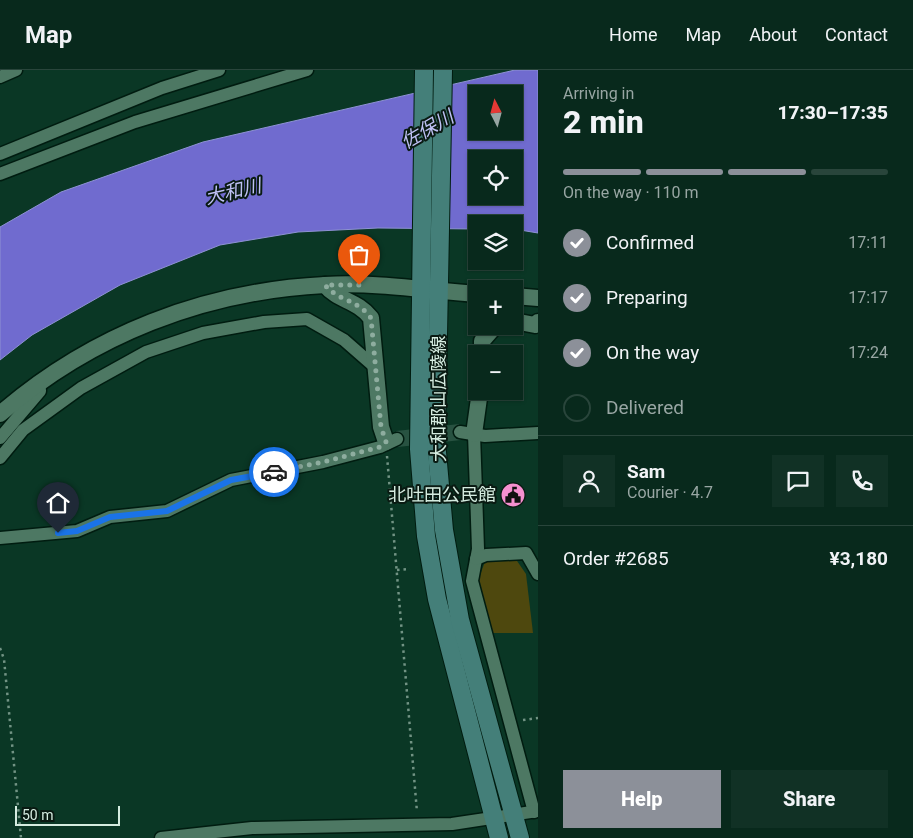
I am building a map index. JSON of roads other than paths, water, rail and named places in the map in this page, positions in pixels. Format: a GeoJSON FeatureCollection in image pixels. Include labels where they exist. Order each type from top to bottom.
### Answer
{"type":"FeatureCollection","features":[{"type":"Feature","properties":{"kind":"main road","name":"大和郡山広陵線"},"geometry":{"type":"LineString","coordinates":[[424,70],[419,449],[426,536],[438,599],[499,838]]}},
{"type":"Feature","properties":{"kind":"main road","name":"大和郡山広陵線"},"geometry":{"type":"LineString","coordinates":[[443,70],[436,440],[444,530],[460,620],[520,838]]}},
{"type":"Feature","properties":{"kind":"street"},"geometry":{"type":"LineString","coordinates":[[0,77],[16,70]]}},
{"type":"Feature","properties":{"kind":"street"},"geometry":{"type":"LineString","coordinates":[[0,154],[162,88],[219,70]]}},
{"type":"Feature","properties":{"kind":"street"},"geometry":{"type":"LineString","coordinates":[[0,174],[135,122],[307,70]]}},
{"type":"Feature","properties":{"kind":"street"},"geometry":{"type":"LineString","coordinates":[[0,414],[70,361],[114,338],[157,319],[217,299],[273,290],[325,285],[376,285],[422,280],[440,290],[468,293]]}},
{"type":"Feature","properties":{"kind":"street"},"geometry":{"type":"LineString","coordinates":[[0,538],[77,531],[110,517],[167,511],[231,480],[323,462],[380,447],[391,441],[381,427],[371,318],[362,307],[331,291],[325,285]]}},
{"type":"Feature","properties":{"kind":"street"},"geometry":{"type":"LineString","coordinates":[[523,297],[538,298]]}},
{"type":"Feature","properties":{"kind":"street"},"geometry":{"type":"LineString","coordinates":[[0,458],[24,430],[81,388],[146,352],[203,333],[264,322],[307,320],[344,340],[369,364],[376,368]]}},
{"type":"Feature","properties":{"kind":"street"},"geometry":{"type":"LineString","coordinates":[[523,323],[535,325],[538,322]]}},
{"type":"Feature","properties":{"kind":"street"},"geometry":{"type":"LineString","coordinates":[[0,438],[40,391],[40,382]]}},
{"type":"Feature","properties":{"kind":"street"},"geometry":{"type":"LineString","coordinates":[[161,838],[252,828],[452,824],[536,812],[472,581],[476,559],[467,433],[477,400]]}},
{"type":"Feature","properties":{"kind":"street"},"geometry":{"type":"LineString","coordinates":[[467,433],[484,436],[538,433]]}},
{"type":"Feature","properties":{"kind":"street"},"geometry":{"type":"LineString","coordinates":[[476,559],[486,555],[526,553],[538,574]]}},
{"type":"Feature","properties":{"kind":"water"},"geometry":{"type":"Polygon","coordinates":[[[515,70],[538,70],[538,233],[523,230],[523,215],[468,215],[468,229],[378,228],[298,232],[220,245],[120,285],[32,335],[0,360],[0,227],[61,192],[203,142],[515,70]]]}},
{"type":"Feature","properties":{"kind":"tunnel"},"geometry":{"type":"LineString","coordinates":[[397,439],[460,432]]}},
{"type":"Feature","properties":{"kind":"place","name":"北吐田公民館"},"geometry":{"type":"Point","coordinates":[513,495]}},
{"type":"Feature","properties":{"kind":"water label","name":"佐保川"},"geometry":{"type":"Point","coordinates":[427,129]}},
{"type":"Feature","properties":{"kind":"water label","name":"大和川"},"geometry":{"type":"Point","coordinates":[233,191]}}]}
